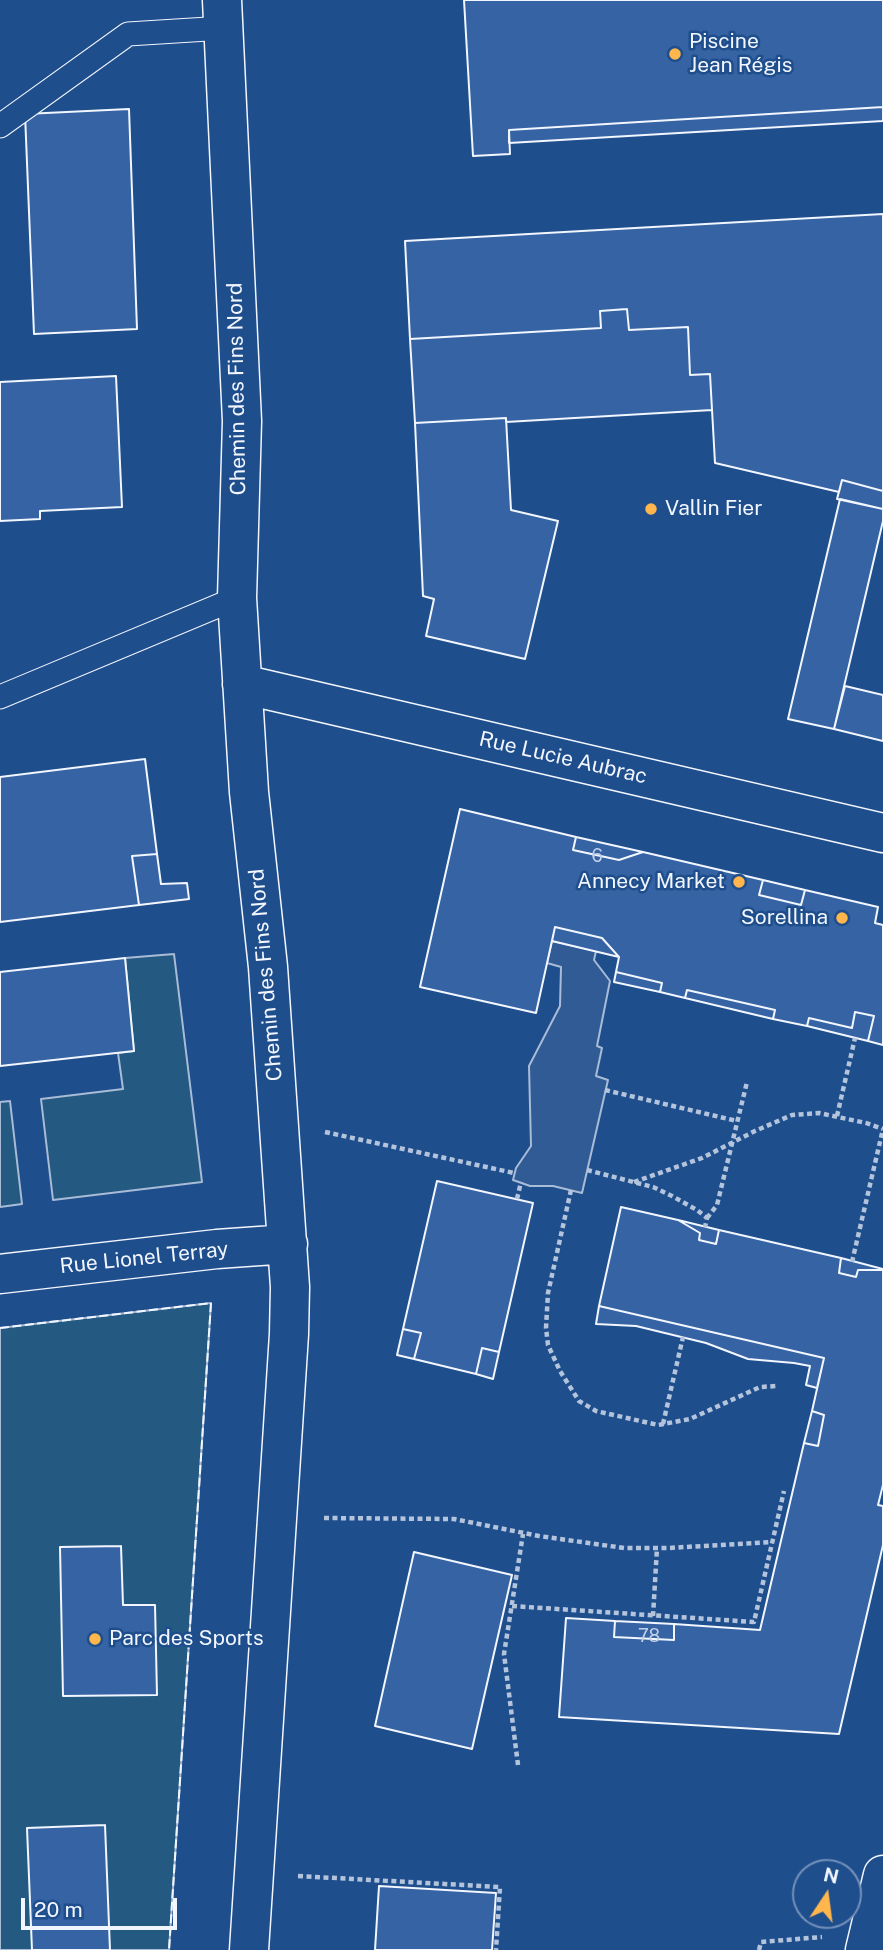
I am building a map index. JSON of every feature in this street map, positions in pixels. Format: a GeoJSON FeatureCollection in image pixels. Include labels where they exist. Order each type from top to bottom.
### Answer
{"type":"FeatureCollection","features":[{"type":"Feature","properties":{"kind":"street","name":"Chemin des Fins Nord"},"geometry":{"type":"LineString","coordinates":[[223,14],[242,421],[237,598],[249,792],[268,967],[288,1244],[289,1334],[249,1950]]}},
{"type":"Feature","properties":{"kind":"street","name":"Rue Lucie Aubrac"},"geometry":{"type":"LineString","coordinates":[[242,684],[883,833]]}},
{"type":"Feature","properties":{"kind":"street","name":"Rue Lionel Terray"},"geometry":{"type":"LineString","coordinates":[[0,1274],[217,1249],[288,1244]]}},
{"type":"Feature","properties":{"kind":"street"},"geometry":{"type":"LineString","coordinates":[[867,1942],[883,1875]]}},
{"type":"Feature","properties":{"kind":"lane"},"geometry":{"type":"LineString","coordinates":[[0,126],[128,34],[223,14]]}},
{"type":"Feature","properties":{"kind":"lane"},"geometry":{"type":"LineString","coordinates":[[0,698],[237,598]]}},
{"type":"Feature","properties":{"kind":"path"},"geometry":{"type":"LineString","coordinates":[[837,1116],[855,1038]]}},
{"type":"Feature","properties":{"kind":"path"},"geometry":{"type":"LineString","coordinates":[[705,1227],[707,1218],[717,1205],[747,1082]]}},
{"type":"Feature","properties":{"kind":"path"},"geometry":{"type":"LineString","coordinates":[[605,1090],[737,1121]]}},
{"type":"Feature","properties":{"kind":"path"},"geometry":{"type":"LineString","coordinates":[[634,1182],[681,1167],[755,1130],[792,1115],[819,1112],[883,1129],[852,1262]]}},
{"type":"Feature","properties":{"kind":"path"},"geometry":{"type":"LineString","coordinates":[[279,1132],[313,1129],[514,1173]]}},
{"type":"Feature","properties":{"kind":"path"},"geometry":{"type":"LineString","coordinates":[[587,1170],[634,1182],[672,1196],[707,1218]]}},
{"type":"Feature","properties":{"kind":"path"},"geometry":{"type":"LineString","coordinates":[[517,1199],[521,1182]]}},
{"type":"Feature","properties":{"kind":"path"},"geometry":{"type":"LineString","coordinates":[[571,1190],[548,1293],[548,1345],[571,1390],[587,1408],[663,1424],[690,1419],[760,1387],[777,1385]]}},
{"type":"Feature","properties":{"kind":"path"},"geometry":{"type":"LineString","coordinates":[[663,1424],[683,1337]]}},
{"type":"Feature","properties":{"kind":"path"},"geometry":{"type":"LineString","coordinates":[[512,1606],[754,1622],[784,1491]]}},
{"type":"Feature","properties":{"kind":"path"},"geometry":{"type":"LineString","coordinates":[[276,1517],[436,1517],[624,1548],[772,1542]]}},
{"type":"Feature","properties":{"kind":"path"},"geometry":{"type":"LineString","coordinates":[[518,1765],[504,1654],[523,1533]]}},
{"type":"Feature","properties":{"kind":"path"},"geometry":{"type":"LineString","coordinates":[[653,1616],[657,1548]]}},
{"type":"Feature","properties":{"kind":"path"},"geometry":{"type":"LineString","coordinates":[[254,1874],[500,1887],[496,1950]]}},
{"type":"Feature","properties":{"kind":"path"},"geometry":{"type":"LineString","coordinates":[[759,1950],[761,1942],[867,1942]]}},
{"type":"Feature","properties":{"kind":"shaded area"},"geometry":{"type":"Polygon","coordinates":[[[552,941],[596,951],[594,960],[610,981],[597,1046],[602,1048],[596,1076],[608,1080],[582,1193],[553,1186],[530,1186],[513,1180],[516,1168],[531,1146],[529,1066],[560,1006],[561,967],[547,963],[552,941]]]}},
{"type":"Feature","properties":{"kind":"shaded area"},"geometry":{"type":"Polygon","coordinates":[[[174,954],[202,1182],[53,1200],[41,1099],[123,1089],[118,1053],[134,1051],[125,958],[174,954]]]}},
{"type":"Feature","properties":{"kind":"shaded area"},"geometry":{"type":"Polygon","coordinates":[[[10,1101],[22,1204],[0,1207],[0,1102],[10,1101]]]}},
{"type":"Feature","properties":{"kind":"shaded area","name":"Parc des Sports"},"geometry":{"type":"Polygon","coordinates":[[[211,1303],[169,1950],[0,1950],[0,1328],[211,1303]]]}},
{"type":"Feature","properties":{"kind":"building","name":"Piscine Jean Régis"},"geometry":{"type":"Polygon","coordinates":[[[464,0],[883,0],[883,107],[509,130],[510,154],[473,156],[464,0]]]}},
{"type":"Feature","properties":{"kind":"building"},"geometry":{"type":"Polygon","coordinates":[[[883,107],[883,121],[509,143],[509,130],[883,107]]]}},
{"type":"Feature","properties":{"kind":"building"},"geometry":{"type":"Polygon","coordinates":[[[129,109],[137,329],[34,334],[25,114],[129,109]]]}},
{"type":"Feature","properties":{"kind":"building"},"geometry":{"type":"Polygon","coordinates":[[[883,214],[883,491],[842,480],[839,492],[715,463],[710,374],[690,375],[688,327],[629,330],[627,309],[600,311],[601,328],[410,339],[405,241],[883,214]]]}},
{"type":"Feature","properties":{"kind":"building"},"geometry":{"type":"Polygon","coordinates":[[[627,309],[629,330],[688,327],[690,375],[710,374],[712,410],[506,422],[506,418],[415,423],[410,339],[601,328],[600,311],[627,309]]]}},
{"type":"Feature","properties":{"kind":"building"},"geometry":{"type":"Polygon","coordinates":[[[116,376],[122,507],[40,511],[40,519],[0,521],[0,382],[116,376]]]}},
{"type":"Feature","properties":{"kind":"building"},"geometry":{"type":"Polygon","coordinates":[[[506,418],[511,510],[558,521],[525,659],[426,636],[434,599],[423,596],[415,423],[506,418]]]}},
{"type":"Feature","properties":{"kind":"building"},"geometry":{"type":"Polygon","coordinates":[[[842,480],[883,491],[883,509],[837,499],[842,480]]]}},
{"type":"Feature","properties":{"kind":"building"},"geometry":{"type":"Polygon","coordinates":[[[840,499],[883,509],[883,521],[834,729],[788,719],[840,499]]]}},
{"type":"Feature","properties":{"kind":"building"},"geometry":{"type":"Polygon","coordinates":[[[845,686],[883,695],[883,741],[834,729],[845,686]]]}},
{"type":"Feature","properties":{"kind":"building"},"geometry":{"type":"Polygon","coordinates":[[[145,759],[157,854],[132,856],[139,905],[0,922],[0,777],[145,759]]]}},
{"type":"Feature","properties":{"kind":"building"},"geometry":{"type":"Polygon","coordinates":[[[460,809],[576,837],[573,850],[619,860],[643,852],[763,880],[759,895],[801,905],[805,890],[878,907],[875,923],[883,925],[883,1045],[868,1041],[874,1016],[855,1012],[852,1028],[809,1018],[807,1026],[773,1019],[775,1010],[687,990],[685,998],[660,992],[662,983],[616,972],[619,957],[602,938],[555,927],[536,1013],[420,987],[460,809]]]}},
{"type":"Feature","properties":{"kind":"building"},"geometry":{"type":"Polygon","coordinates":[[[576,837],[643,852],[619,860],[573,850],[576,837]]]}},
{"type":"Feature","properties":{"kind":"building"},"geometry":{"type":"Polygon","coordinates":[[[157,854],[161,884],[187,883],[189,899],[139,905],[132,856],[157,854]]]}},
{"type":"Feature","properties":{"kind":"building"},"geometry":{"type":"Polygon","coordinates":[[[763,880],[805,890],[801,905],[759,895],[763,880]]]}},
{"type":"Feature","properties":{"kind":"building"},"geometry":{"type":"Polygon","coordinates":[[[555,927],[602,938],[619,957],[552,941],[555,927]]]}},
{"type":"Feature","properties":{"kind":"building"},"geometry":{"type":"Polygon","coordinates":[[[125,958],[134,1051],[0,1066],[0,972],[125,958]]]}},
{"type":"Feature","properties":{"kind":"building"},"geometry":{"type":"Polygon","coordinates":[[[616,972],[662,983],[660,992],[614,982],[616,972]]]}},
{"type":"Feature","properties":{"kind":"building"},"geometry":{"type":"Polygon","coordinates":[[[687,990],[775,1010],[773,1019],[685,998],[687,990]]]}},
{"type":"Feature","properties":{"kind":"building"},"geometry":{"type":"Polygon","coordinates":[[[855,1012],[874,1016],[868,1041],[807,1026],[809,1018],[852,1028],[855,1012]]]}},
{"type":"Feature","properties":{"kind":"building"},"geometry":{"type":"Polygon","coordinates":[[[437,1181],[533,1203],[499,1352],[482,1348],[476,1374],[414,1359],[421,1333],[403,1329],[437,1181]]]}},
{"type":"Feature","properties":{"kind":"building"},"geometry":{"type":"Polygon","coordinates":[[[621,1207],[678,1220],[700,1233],[699,1240],[716,1244],[719,1230],[841,1258],[839,1273],[856,1277],[858,1270],[883,1270],[883,1485],[878,1505],[883,1506],[883,1545],[839,1734],[559,1717],[566,1618],[615,1621],[614,1637],[674,1640],[674,1624],[760,1630],[804,1443],[818,1446],[824,1415],[812,1411],[824,1358],[599,1306],[621,1207]]]}},
{"type":"Feature","properties":{"kind":"building"},"geometry":{"type":"Polygon","coordinates":[[[678,1220],[719,1230],[716,1244],[699,1240],[700,1233],[678,1220]]]}},
{"type":"Feature","properties":{"kind":"building"},"geometry":{"type":"Polygon","coordinates":[[[841,1258],[883,1270],[858,1270],[856,1277],[839,1273],[841,1258]]]}},
{"type":"Feature","properties":{"kind":"building"},"geometry":{"type":"Polygon","coordinates":[[[599,1306],[824,1358],[817,1388],[806,1385],[810,1366],[748,1359],[706,1343],[636,1326],[596,1324],[599,1306]]]}},
{"type":"Feature","properties":{"kind":"building"},"geometry":{"type":"Polygon","coordinates":[[[403,1329],[421,1333],[414,1359],[397,1355],[403,1329]]]}},
{"type":"Feature","properties":{"kind":"building"},"geometry":{"type":"Polygon","coordinates":[[[482,1348],[499,1352],[493,1379],[476,1374],[482,1348]]]}},
{"type":"Feature","properties":{"kind":"building"},"geometry":{"type":"Polygon","coordinates":[[[812,1411],[824,1415],[818,1446],[804,1443],[812,1411]]]}},
{"type":"Feature","properties":{"kind":"building"},"geometry":{"type":"Polygon","coordinates":[[[121,1546],[123,1605],[155,1605],[157,1695],[63,1696],[60,1547],[121,1546]]]}},
{"type":"Feature","properties":{"kind":"building"},"geometry":{"type":"Polygon","coordinates":[[[414,1552],[512,1575],[472,1749],[375,1726],[414,1552]]]}},
{"type":"Feature","properties":{"kind":"building"},"geometry":{"type":"Polygon","coordinates":[[[615,1621],[674,1624],[674,1640],[614,1637],[615,1621]]]}},
{"type":"Feature","properties":{"kind":"building"},"geometry":{"type":"Polygon","coordinates":[[[105,1825],[110,1950],[32,1950],[27,1828],[105,1825]]]}},
{"type":"Feature","properties":{"kind":"building"},"geometry":{"type":"Polygon","coordinates":[[[379,1886],[496,1893],[492,1950],[375,1950],[379,1886]]]}},
{"type":"Feature","properties":{"kind":"fence"},"geometry":{"type":"LineString","coordinates":[[0,1328],[211,1303],[169,1950]]}},
{"type":"Feature","properties":{"kind":"place","name":"Piscine Jean Régis"},"geometry":{"type":"Point","coordinates":[675,54]}},
{"type":"Feature","properties":{"kind":"place","name":"Vallin Fier"},"geometry":{"type":"Point","coordinates":[651,509]}},
{"type":"Feature","properties":{"kind":"place","name":"Annecy Market"},"geometry":{"type":"Point","coordinates":[739,882]}},
{"type":"Feature","properties":{"kind":"place","name":"Sorellina"},"geometry":{"type":"Point","coordinates":[842,918]}},
{"type":"Feature","properties":{"kind":"place","name":"Parc des Sports"},"geometry":{"type":"Point","coordinates":[95,1639]}}]}
